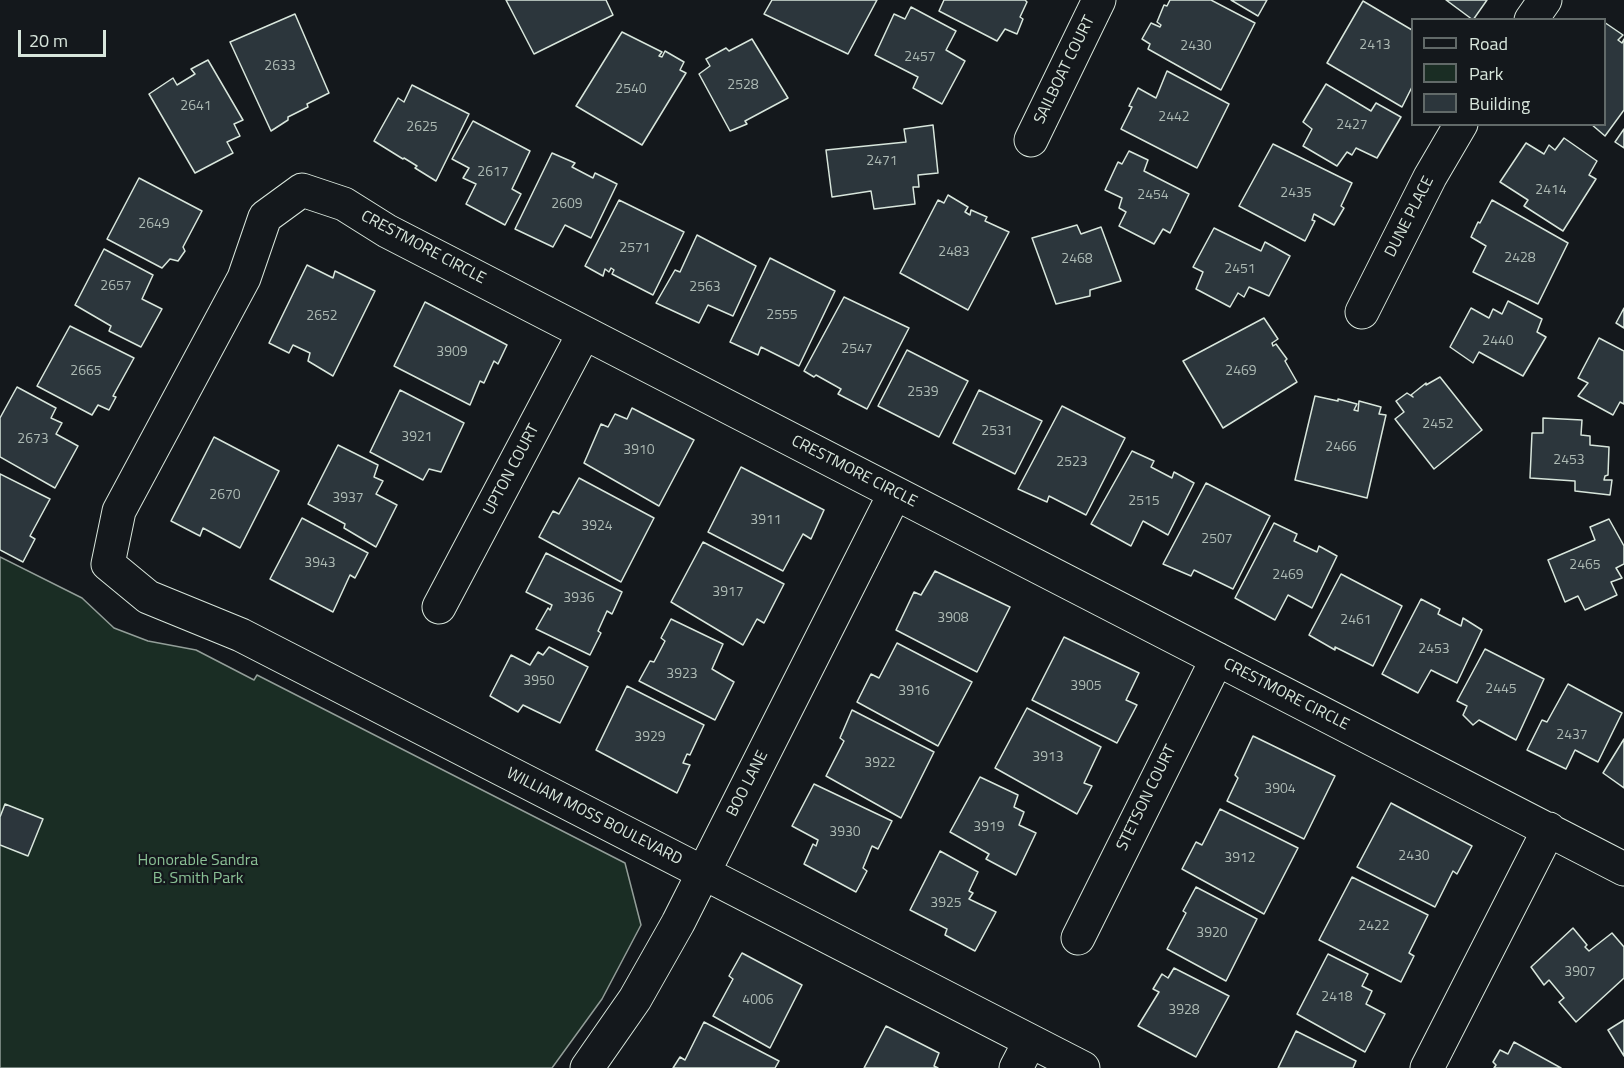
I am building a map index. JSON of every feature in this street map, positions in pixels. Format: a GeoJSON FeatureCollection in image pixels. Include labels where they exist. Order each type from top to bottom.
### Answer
{"type":"FeatureCollection","features":[{"type":"Feature","properties":{"kind":"street","name":"SAILBOAT COURT"},"geometry":{"type":"LineString","coordinates":[[1031,140],[1099,0]]}},
{"type":"Feature","properties":{"kind":"street"},"geometry":{"type":"LineString","coordinates":[[1532,18],[1545,0]]}},
{"type":"Feature","properties":{"kind":"street","name":"DUNE PLACE"},"geometry":{"type":"LineString","coordinates":[[1362,312],[1430,177],[1460,126]]}},
{"type":"Feature","properties":{"kind":"street","name":"CRESTMORE CIRCLE"},"geometry":{"type":"LineString","coordinates":[[108,564],[119,511],[244,278],[265,217],[302,190],[344,204],[387,231],[1624,869]]}},
{"type":"Feature","properties":{"kind":"street","name":"UPTON COURT"},"geometry":{"type":"LineString","coordinates":[[439,607],[584,333]]}},
{"type":"Feature","properties":{"kind":"street","name":"BOO LANE"},"geometry":{"type":"LineString","coordinates":[[587,1068],[635,999],[703,873],[895,493]]}},
{"type":"Feature","properties":{"kind":"street","name":"WILLIAM MOSS BOULEVARD"},"geometry":{"type":"LineString","coordinates":[[108,564],[148,597],[241,635],[703,873],[1023,1054],[1083,1068]]}},
{"type":"Feature","properties":{"kind":"street","name":"STETSON COURT"},"geometry":{"type":"LineString","coordinates":[[1078,938],[1216,659]]}},
{"type":"Feature","properties":{"kind":"street"},"geometry":{"type":"LineString","coordinates":[[1427,1068],[1549,829]]}},
{"type":"Feature","properties":{"kind":"green space","name":"Honorable Sandra B. Smith Park"},"geometry":{"type":"Polygon","coordinates":[[[0,557],[82,598],[114,628],[148,641],[196,650],[254,680],[257,675],[625,863],[641,925],[602,999],[552,1068],[0,1068],[0,557]]]}},
{"type":"Feature","properties":{"kind":"building"},"geometry":{"type":"Polygon","coordinates":[[[506,0],[606,0],[613,15],[534,54],[506,0]]]}},
{"type":"Feature","properties":{"kind":"building"},"geometry":{"type":"Polygon","coordinates":[[[772,0],[877,0],[848,54],[764,14],[772,0]]]}},
{"type":"Feature","properties":{"kind":"building"},"geometry":{"type":"Polygon","coordinates":[[[944,0],[1025,0],[1027,2],[1020,17],[1023,19],[1017,34],[1005,29],[997,41],[939,11],[944,0]]]}},
{"type":"Feature","properties":{"kind":"building"},"geometry":{"type":"Polygon","coordinates":[[[1170,0],[1211,0],[1255,23],[1221,90],[1148,49],[1150,44],[1142,39],[1151,23],[1160,27],[1161,25],[1157,22],[1164,5],[1167,6],[1170,0]]]}},
{"type":"Feature","properties":{"kind":"building"},"geometry":{"type":"Polygon","coordinates":[[[1231,0],[1267,0],[1258,16],[1231,0]]]}},
{"type":"Feature","properties":{"kind":"building"},"geometry":{"type":"Polygon","coordinates":[[[1446,0],[1487,0],[1474,18],[1470,18],[1446,0]]]}},
{"type":"Feature","properties":{"kind":"building"},"geometry":{"type":"Polygon","coordinates":[[[1363,1],[1411,29],[1411,89],[1402,107],[1327,63],[1363,1]]]}},
{"type":"Feature","properties":{"kind":"building"},"geometry":{"type":"Polygon","coordinates":[[[911,7],[956,31],[946,50],[965,61],[942,104],[913,88],[918,77],[875,55],[894,14],[905,19],[911,7]]]}},
{"type":"Feature","properties":{"kind":"building"},"geometry":{"type":"Polygon","coordinates":[[[295,14],[329,93],[307,104],[308,107],[288,117],[288,120],[271,131],[230,42],[295,14]]]}},
{"type":"Feature","properties":{"kind":"building"},"geometry":{"type":"Polygon","coordinates":[[[1606,23],[1623,35],[1618,40],[1622,43],[1624,39],[1624,110],[1605,136],[1593,126],[1606,126],[1606,23]]]}},
{"type":"Feature","properties":{"kind":"building"},"geometry":{"type":"Polygon","coordinates":[[[622,32],[662,52],[659,56],[662,57],[665,51],[684,62],[680,70],[686,73],[642,145],[576,106],[622,32]]]}},
{"type":"Feature","properties":{"kind":"building"},"geometry":{"type":"Polygon","coordinates":[[[752,39],[788,98],[745,121],[747,124],[730,131],[699,74],[710,66],[706,59],[726,48],[729,51],[752,39]]]}},
{"type":"Feature","properties":{"kind":"building"},"geometry":{"type":"Polygon","coordinates":[[[208,60],[243,120],[234,124],[240,136],[227,142],[233,153],[195,173],[149,94],[173,78],[177,85],[195,74],[191,69],[208,60]]]}},
{"type":"Feature","properties":{"kind":"building"},"geometry":{"type":"Polygon","coordinates":[[[1167,71],[1229,104],[1197,168],[1121,129],[1138,88],[1156,98],[1167,71]]]}},
{"type":"Feature","properties":{"kind":"building"},"geometry":{"type":"Polygon","coordinates":[[[1326,84],[1371,111],[1376,103],[1401,117],[1377,158],[1356,148],[1352,155],[1347,152],[1337,166],[1303,146],[1312,129],[1303,122],[1326,84]]]}},
{"type":"Feature","properties":{"kind":"building"},"geometry":{"type":"Polygon","coordinates":[[[412,85],[469,114],[436,181],[415,168],[417,166],[374,141],[398,98],[404,102],[412,85]]]}},
{"type":"Feature","properties":{"kind":"building"},"geometry":{"type":"Polygon","coordinates":[[[473,121],[530,151],[512,189],[521,194],[505,225],[466,204],[476,184],[463,178],[469,168],[452,159],[473,121]]]}},
{"type":"Feature","properties":{"kind":"building"},"geometry":{"type":"Polygon","coordinates":[[[933,125],[938,173],[918,175],[919,187],[913,187],[915,204],[874,209],[871,191],[832,197],[826,150],[906,142],[904,129],[933,125]]]}},
{"type":"Feature","properties":{"kind":"building"},"geometry":{"type":"Polygon","coordinates":[[[1624,129],[1624,148],[1615,142],[1624,129]]]}},
{"type":"Feature","properties":{"kind":"building"},"geometry":{"type":"Polygon","coordinates":[[[1564,138],[1597,161],[1589,175],[1596,179],[1563,231],[1524,206],[1528,200],[1500,182],[1526,143],[1544,154],[1549,145],[1555,150],[1564,138]]]}},
{"type":"Feature","properties":{"kind":"building"},"geometry":{"type":"Polygon","coordinates":[[[1273,144],[1352,183],[1341,206],[1344,208],[1334,225],[1314,214],[1312,220],[1315,221],[1305,241],[1239,206],[1273,144]]]}},
{"type":"Feature","properties":{"kind":"building"},"geometry":{"type":"Polygon","coordinates":[[[1129,151],[1148,160],[1144,171],[1189,194],[1170,233],[1163,229],[1154,244],[1119,226],[1126,212],[1119,208],[1122,198],[1105,190],[1118,162],[1122,164],[1129,151]]]}},
{"type":"Feature","properties":{"kind":"building"},"geometry":{"type":"Polygon","coordinates":[[[552,153],[575,163],[572,167],[593,178],[595,173],[617,184],[591,238],[565,225],[553,247],[515,229],[552,153]]]}},
{"type":"Feature","properties":{"kind":"building"},"geometry":{"type":"Polygon","coordinates":[[[139,178],[202,211],[183,247],[185,251],[178,261],[170,259],[162,268],[107,239],[139,178]]]}},
{"type":"Feature","properties":{"kind":"building"},"geometry":{"type":"Polygon","coordinates":[[[948,195],[968,207],[965,212],[970,215],[971,210],[987,217],[985,221],[1009,232],[968,310],[900,273],[938,200],[944,203],[948,195]]]}},
{"type":"Feature","properties":{"kind":"building"},"geometry":{"type":"Polygon","coordinates":[[[619,200],[684,232],[653,295],[612,274],[614,270],[611,268],[609,272],[605,269],[603,276],[585,266],[619,200]]]}},
{"type":"Feature","properties":{"kind":"building"},"geometry":{"type":"Polygon","coordinates":[[[1492,200],[1568,243],[1538,304],[1473,272],[1486,246],[1471,237],[1492,200]]]}},
{"type":"Feature","properties":{"kind":"building"},"geometry":{"type":"Polygon","coordinates":[[[1077,225],[1081,234],[1101,227],[1121,281],[1090,290],[1090,296],[1056,304],[1032,238],[1077,225]]]}},
{"type":"Feature","properties":{"kind":"building"},"geometry":{"type":"Polygon","coordinates":[[[1214,228],[1261,251],[1265,242],[1290,256],[1269,296],[1249,287],[1244,297],[1238,293],[1230,307],[1196,289],[1203,272],[1193,267],[1214,228]]]}},
{"type":"Feature","properties":{"kind":"building"},"geometry":{"type":"Polygon","coordinates":[[[697,235],[756,266],[733,316],[708,305],[699,323],[656,303],[675,270],[680,272],[697,235]]]}},
{"type":"Feature","properties":{"kind":"building"},"geometry":{"type":"Polygon","coordinates":[[[104,249],[153,275],[142,299],[162,309],[141,347],[109,331],[111,326],[75,305],[104,249]]]}},
{"type":"Feature","properties":{"kind":"building"},"geometry":{"type":"Polygon","coordinates":[[[770,258],[835,291],[799,366],[761,347],[758,355],[730,342],[770,258]]]}},
{"type":"Feature","properties":{"kind":"building"},"geometry":{"type":"Polygon","coordinates":[[[307,265],[333,278],[335,271],[375,291],[333,376],[308,361],[310,353],[293,345],[289,353],[269,343],[307,265]]]}},
{"type":"Feature","properties":{"kind":"building"},"geometry":{"type":"Polygon","coordinates":[[[844,297],[909,328],[867,409],[838,394],[841,389],[804,371],[844,297]]]}},
{"type":"Feature","properties":{"kind":"building"},"geometry":{"type":"Polygon","coordinates":[[[1508,301],[1542,319],[1537,332],[1546,337],[1523,376],[1479,352],[1473,363],[1450,347],[1471,308],[1489,318],[1493,309],[1502,314],[1508,301]]]}},
{"type":"Feature","properties":{"kind":"building"},"geometry":{"type":"Polygon","coordinates":[[[425,302],[507,345],[498,364],[494,361],[484,383],[480,381],[470,405],[394,366],[425,302]]]}},
{"type":"Feature","properties":{"kind":"building"},"geometry":{"type":"Polygon","coordinates":[[[1624,308],[1624,328],[1616,323],[1624,308]]]}},
{"type":"Feature","properties":{"kind":"building"},"geometry":{"type":"Polygon","coordinates":[[[1264,318],[1278,339],[1272,343],[1273,346],[1276,344],[1287,359],[1285,361],[1297,382],[1223,428],[1183,361],[1264,318]]]}},
{"type":"Feature","properties":{"kind":"building"},"geometry":{"type":"Polygon","coordinates":[[[70,326],[134,358],[113,396],[116,397],[109,410],[98,405],[92,415],[37,386],[70,326]]]}},
{"type":"Feature","properties":{"kind":"building"},"geometry":{"type":"Polygon","coordinates":[[[1599,338],[1624,351],[1624,404],[1620,402],[1613,415],[1578,396],[1588,383],[1578,378],[1599,338]]]}},
{"type":"Feature","properties":{"kind":"building"},"geometry":{"type":"Polygon","coordinates":[[[907,350],[968,381],[939,437],[878,406],[907,350]]]}},
{"type":"Feature","properties":{"kind":"building"},"geometry":{"type":"Polygon","coordinates":[[[1440,377],[1482,430],[1434,469],[1395,419],[1404,412],[1396,401],[1407,393],[1413,397],[1411,395],[1426,383],[1426,385],[1440,377]]]}},
{"type":"Feature","properties":{"kind":"building"},"geometry":{"type":"Polygon","coordinates":[[[17,387],[56,408],[51,418],[62,423],[56,434],[78,446],[55,488],[0,457],[0,418],[17,387]]]}},
{"type":"Feature","properties":{"kind":"building"},"geometry":{"type":"Polygon","coordinates":[[[400,390],[464,423],[441,472],[429,469],[423,480],[370,452],[400,390]]]}},
{"type":"Feature","properties":{"kind":"building"},"geometry":{"type":"Polygon","coordinates":[[[979,390],[1042,421],[1015,474],[953,443],[979,390]]]}},
{"type":"Feature","properties":{"kind":"building"},"geometry":{"type":"Polygon","coordinates":[[[1315,396],[1357,404],[1354,410],[1358,411],[1359,401],[1381,407],[1379,414],[1386,415],[1367,498],[1295,480],[1315,396]]]}},
{"type":"Feature","properties":{"kind":"building"},"geometry":{"type":"Polygon","coordinates":[[[1062,406],[1125,438],[1086,515],[1049,496],[1047,502],[1018,489],[1062,406]]]}},
{"type":"Feature","properties":{"kind":"building"},"geometry":{"type":"Polygon","coordinates":[[[632,408],[694,440],[659,506],[584,463],[601,424],[608,427],[615,414],[627,419],[632,408]]]}},
{"type":"Feature","properties":{"kind":"building"},"geometry":{"type":"Polygon","coordinates":[[[1543,418],[1582,420],[1581,435],[1590,436],[1590,445],[1609,447],[1608,475],[1604,480],[1612,480],[1610,495],[1575,491],[1575,481],[1530,478],[1532,433],[1543,433],[1543,418]]]}},
{"type":"Feature","properties":{"kind":"building"},"geometry":{"type":"Polygon","coordinates":[[[214,437],[279,471],[240,548],[203,528],[200,536],[171,521],[214,437]]]}},
{"type":"Feature","properties":{"kind":"building"},"geometry":{"type":"Polygon","coordinates":[[[338,445],[378,465],[374,477],[383,481],[376,494],[397,505],[376,547],[344,528],[345,524],[308,504],[338,445]]]}},
{"type":"Feature","properties":{"kind":"building"},"geometry":{"type":"Polygon","coordinates":[[[1132,451],[1154,461],[1151,467],[1172,478],[1174,472],[1194,483],[1168,535],[1143,521],[1131,546],[1091,524],[1132,451]]]}},
{"type":"Feature","properties":{"kind":"building"},"geometry":{"type":"Polygon","coordinates":[[[741,467],[824,510],[811,539],[803,534],[783,571],[708,532],[741,467]]]}},
{"type":"Feature","properties":{"kind":"building"},"geometry":{"type":"Polygon","coordinates":[[[0,474],[50,499],[30,536],[35,539],[23,562],[0,550],[0,474]]]}},
{"type":"Feature","properties":{"kind":"building"},"geometry":{"type":"Polygon","coordinates":[[[579,478],[654,518],[621,582],[539,537],[553,511],[559,514],[579,478]]]}},
{"type":"Feature","properties":{"kind":"building"},"geometry":{"type":"Polygon","coordinates":[[[1206,483],[1270,516],[1233,589],[1194,570],[1191,576],[1163,564],[1206,483]]]}},
{"type":"Feature","properties":{"kind":"building"},"geometry":{"type":"Polygon","coordinates":[[[302,518],[368,553],[355,578],[350,575],[333,612],[270,579],[302,518]]]}},
{"type":"Feature","properties":{"kind":"building"},"geometry":{"type":"Polygon","coordinates":[[[1609,519],[1624,546],[1624,564],[1616,568],[1622,578],[1611,582],[1617,595],[1585,610],[1578,596],[1565,602],[1548,560],[1595,540],[1590,527],[1609,519]]]}},
{"type":"Feature","properties":{"kind":"building"},"geometry":{"type":"Polygon","coordinates":[[[1274,523],[1297,534],[1294,541],[1317,552],[1319,546],[1337,556],[1312,608],[1288,595],[1275,620],[1235,598],[1274,523]]]}},
{"type":"Feature","properties":{"kind":"building"},"geometry":{"type":"Polygon","coordinates":[[[703,542],[784,584],[764,623],[757,619],[743,645],[671,602],[703,542]]]}},
{"type":"Feature","properties":{"kind":"building"},"geometry":{"type":"Polygon","coordinates":[[[546,553],[622,592],[612,614],[607,611],[598,631],[601,633],[590,655],[536,629],[552,605],[526,592],[546,553]]]}},
{"type":"Feature","properties":{"kind":"building"},"geometry":{"type":"Polygon","coordinates":[[[935,571],[1010,607],[977,672],[896,630],[914,592],[921,595],[935,571]]]}},
{"type":"Feature","properties":{"kind":"building"},"geometry":{"type":"Polygon","coordinates":[[[1341,574],[1402,606],[1373,666],[1335,647],[1335,650],[1309,635],[1341,574]]]}},
{"type":"Feature","properties":{"kind":"building"},"geometry":{"type":"Polygon","coordinates":[[[1421,599],[1440,609],[1438,614],[1461,626],[1463,618],[1482,630],[1457,683],[1431,670],[1418,693],[1382,674],[1421,599]]]}},
{"type":"Feature","properties":{"kind":"building"},"geometry":{"type":"Polygon","coordinates":[[[671,619],[723,644],[712,669],[734,682],[715,720],[639,681],[650,661],[654,662],[665,641],[661,638],[671,619]]]}},
{"type":"Feature","properties":{"kind":"building"},"geometry":{"type":"Polygon","coordinates":[[[1064,637],[1139,673],[1126,700],[1137,705],[1117,743],[1032,700],[1064,637]]]}},
{"type":"Feature","properties":{"kind":"building"},"geometry":{"type":"Polygon","coordinates":[[[897,643],[972,682],[938,746],[857,702],[871,674],[879,678],[897,643]]]}},
{"type":"Feature","properties":{"kind":"building"},"geometry":{"type":"Polygon","coordinates":[[[549,647],[588,667],[560,723],[523,705],[518,712],[490,696],[511,655],[530,665],[538,652],[543,655],[549,647]]]}},
{"type":"Feature","properties":{"kind":"building"},"geometry":{"type":"Polygon","coordinates":[[[1485,649],[1544,679],[1516,740],[1479,720],[1473,725],[1463,715],[1467,706],[1457,701],[1485,649]]]}},
{"type":"Feature","properties":{"kind":"building"},"geometry":{"type":"Polygon","coordinates":[[[1568,684],[1622,713],[1598,762],[1575,750],[1566,769],[1527,750],[1542,720],[1547,722],[1568,684]]]}},
{"type":"Feature","properties":{"kind":"building"},"geometry":{"type":"Polygon","coordinates":[[[627,686],[704,725],[690,755],[687,754],[683,763],[690,765],[677,793],[596,750],[627,686]]]}},
{"type":"Feature","properties":{"kind":"building"},"geometry":{"type":"Polygon","coordinates":[[[1027,708],[1101,747],[1084,783],[1092,786],[1077,814],[995,768],[1027,708]]]}},
{"type":"Feature","properties":{"kind":"building"},"geometry":{"type":"Polygon","coordinates":[[[852,710],[934,752],[901,818],[826,776],[844,741],[840,738],[852,710]]]}},
{"type":"Feature","properties":{"kind":"building"},"geometry":{"type":"Polygon","coordinates":[[[1253,736],[1335,776],[1304,839],[1227,801],[1238,778],[1235,775],[1253,736]]]}},
{"type":"Feature","properties":{"kind":"building"},"geometry":{"type":"Polygon","coordinates":[[[1624,739],[1624,788],[1603,773],[1624,739]]]}},
{"type":"Feature","properties":{"kind":"building"},"geometry":{"type":"Polygon","coordinates":[[[980,777],[1018,795],[1014,807],[1024,812],[1019,825],[1036,833],[1016,875],[986,859],[989,854],[950,832],[980,777]]]}},
{"type":"Feature","properties":{"kind":"building"},"geometry":{"type":"Polygon","coordinates":[[[814,784],[892,821],[878,849],[872,846],[863,868],[867,871],[856,892],[804,864],[813,844],[816,846],[818,840],[792,826],[814,784]]]}},
{"type":"Feature","properties":{"kind":"building"},"geometry":{"type":"Polygon","coordinates":[[[1391,803],[1472,846],[1457,874],[1453,871],[1435,907],[1357,867],[1391,803]]]}},
{"type":"Feature","properties":{"kind":"building"},"geometry":{"type":"Polygon","coordinates":[[[5,804],[43,819],[28,856],[0,845],[0,817],[5,804]]]}},
{"type":"Feature","properties":{"kind":"building"},"geometry":{"type":"Polygon","coordinates":[[[1220,809],[1298,848],[1264,914],[1182,869],[1196,842],[1202,845],[1220,809]]]}},
{"type":"Feature","properties":{"kind":"building"},"geometry":{"type":"Polygon","coordinates":[[[940,851],[978,872],[969,891],[973,893],[969,899],[996,912],[975,951],[945,935],[947,929],[910,910],[940,851]]]}},
{"type":"Feature","properties":{"kind":"building"},"geometry":{"type":"Polygon","coordinates":[[[1352,877],[1428,915],[1409,953],[1414,956],[1401,982],[1319,940],[1352,877]]]}},
{"type":"Feature","properties":{"kind":"building"},"geometry":{"type":"Polygon","coordinates":[[[1196,887],[1257,919],[1226,981],[1167,949],[1186,913],[1183,911],[1196,887]]]}},
{"type":"Feature","properties":{"kind":"building"},"geometry":{"type":"Polygon","coordinates":[[[1573,928],[1589,951],[1612,933],[1624,947],[1624,978],[1576,1022],[1559,1002],[1564,998],[1549,980],[1544,985],[1531,967],[1573,928]]]}},
{"type":"Feature","properties":{"kind":"building"},"geometry":{"type":"Polygon","coordinates":[[[742,953],[802,985],[770,1048],[713,1016],[733,979],[729,976],[742,953]]]}},
{"type":"Feature","properties":{"kind":"building"},"geometry":{"type":"Polygon","coordinates":[[[1328,954],[1368,974],[1362,986],[1372,991],[1366,1004],[1385,1014],[1365,1052],[1297,1014],[1328,954]]]}},
{"type":"Feature","properties":{"kind":"building"},"geometry":{"type":"Polygon","coordinates":[[[1174,968],[1229,996],[1196,1057],[1138,1026],[1159,992],[1153,989],[1162,974],[1168,978],[1174,968]]]}},
{"type":"Feature","properties":{"kind":"building"},"geometry":{"type":"Polygon","coordinates":[[[1624,1020],[1624,1056],[1608,1030],[1624,1020]]]}},
{"type":"Feature","properties":{"kind":"building"},"geometry":{"type":"Polygon","coordinates":[[[704,1022],[779,1061],[775,1068],[673,1068],[680,1057],[685,1060],[704,1022]]]}},
{"type":"Feature","properties":{"kind":"building"},"geometry":{"type":"Polygon","coordinates":[[[886,1026],[939,1053],[934,1066],[938,1068],[864,1068],[886,1026]]]}},
{"type":"Feature","properties":{"kind":"building"},"geometry":{"type":"Polygon","coordinates":[[[1296,1031],[1356,1061],[1353,1068],[1278,1068],[1296,1031]]]}},
{"type":"Feature","properties":{"kind":"building"},"geometry":{"type":"Polygon","coordinates":[[[1514,1042],[1561,1068],[1494,1068],[1496,1065],[1493,1062],[1500,1050],[1508,1054],[1514,1042]]]}}]}
